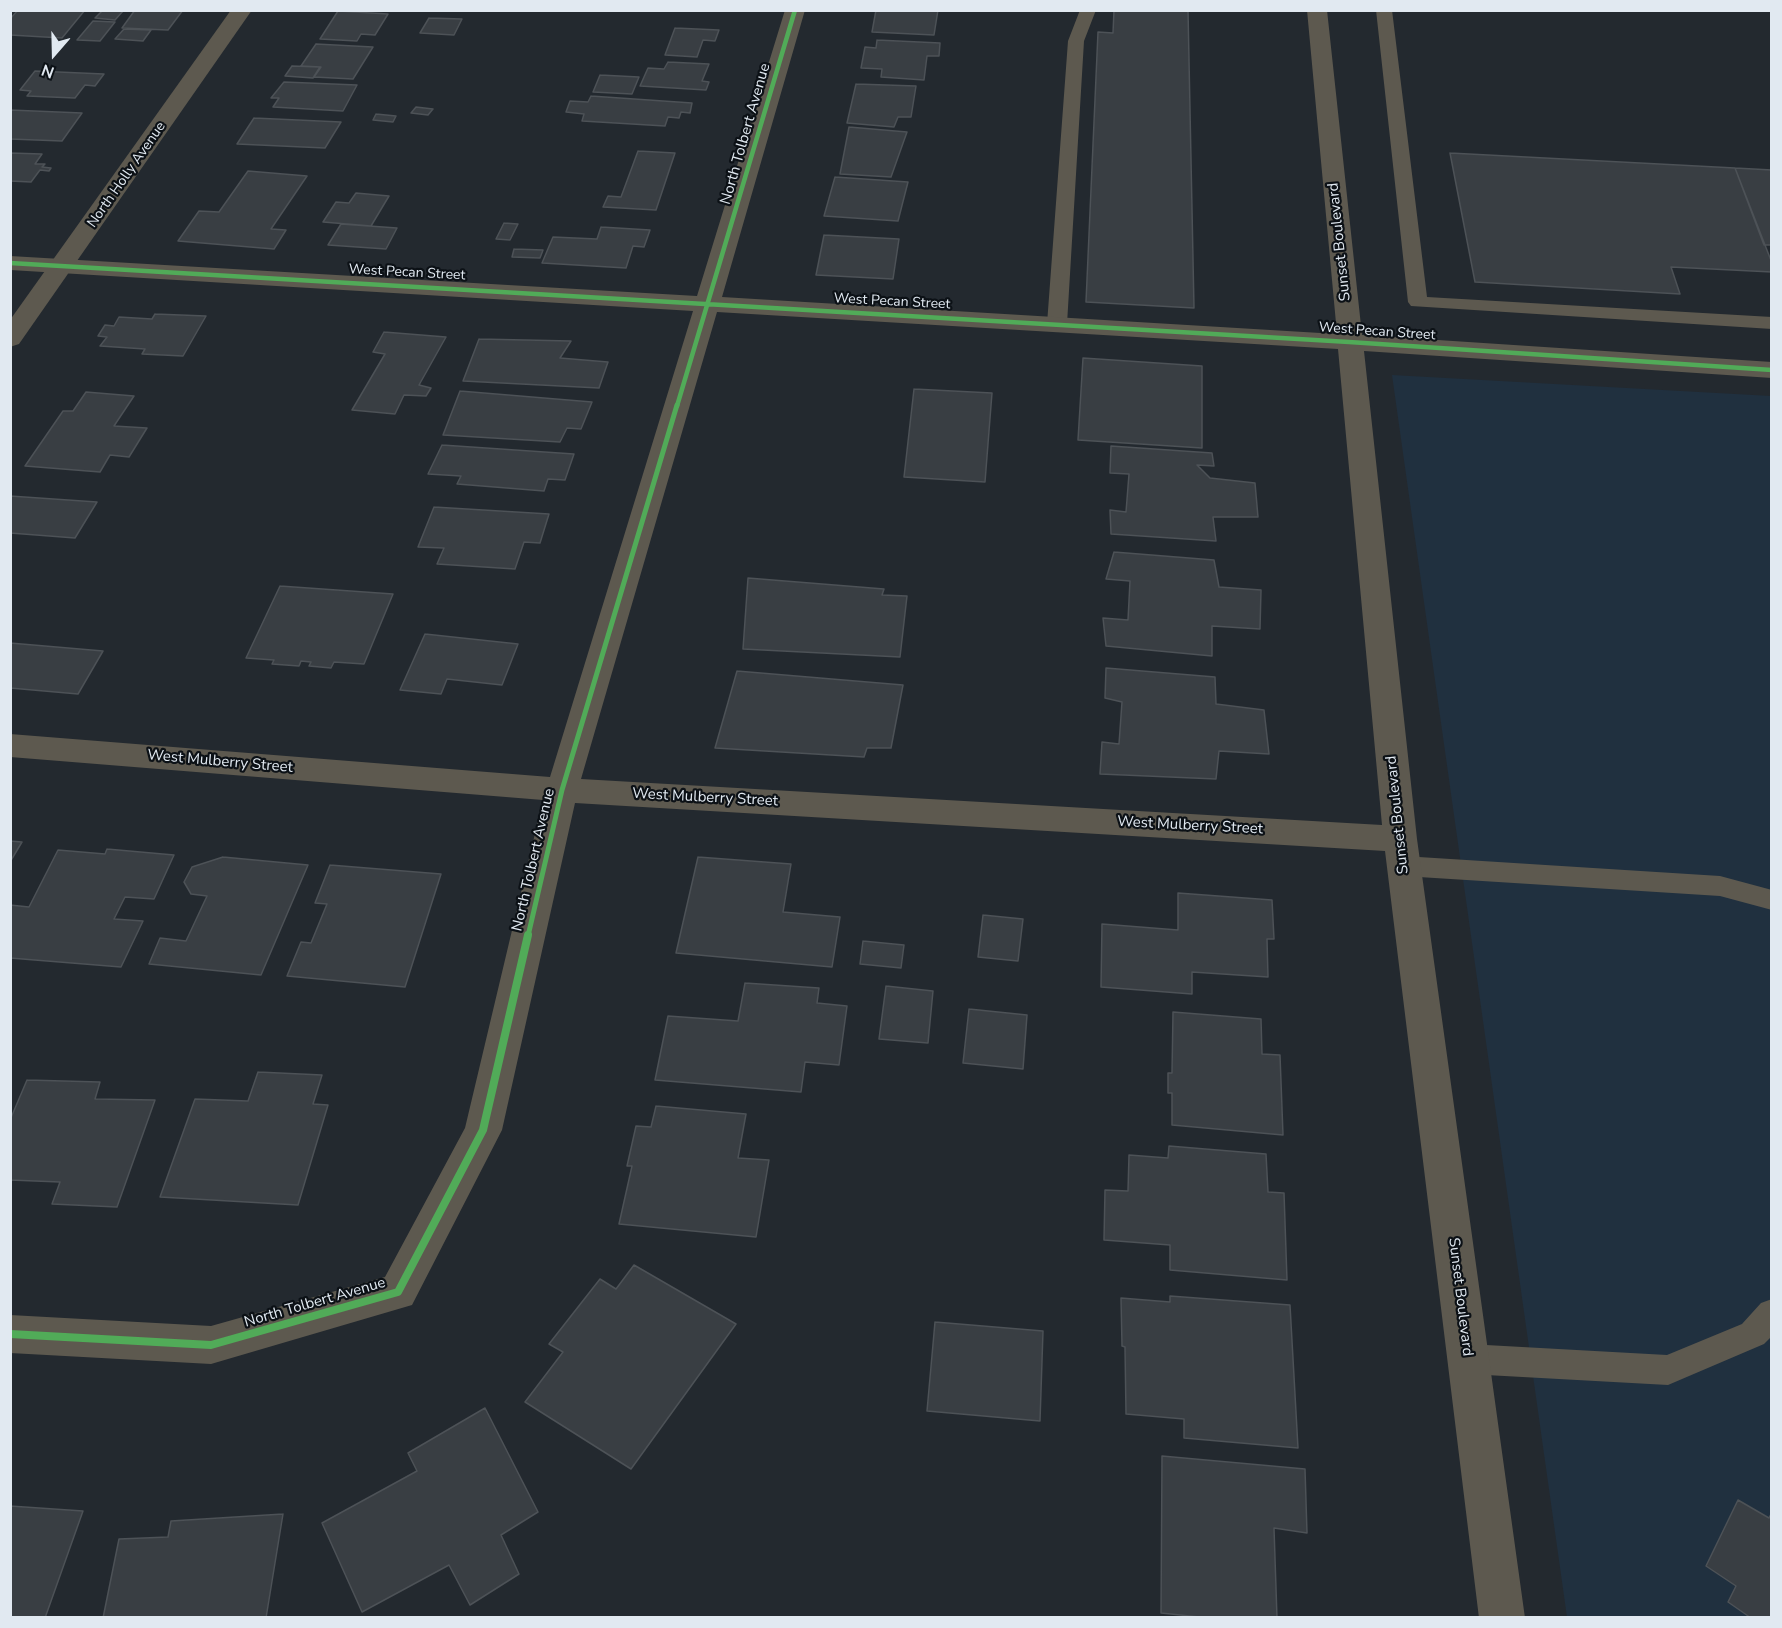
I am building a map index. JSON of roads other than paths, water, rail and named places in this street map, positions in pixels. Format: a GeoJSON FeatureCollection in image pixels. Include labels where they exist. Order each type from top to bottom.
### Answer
{"type":"FeatureCollection","features":[{"type":"Feature","properties":{"kind":"street","name":"North Holly Avenue"},"geometry":{"type":"LineString","coordinates":[[10,339],[242,10]]}},
{"type":"Feature","properties":{"kind":"street","name":"North Tolbert Avenue"},"geometry":{"type":"LineString","coordinates":[[10,1334],[211,1345],[398,1292],[483,1130],[562,790],[795,10]]}},
{"type":"Feature","properties":{"kind":"street","name":"Sunset Boulevard"},"geometry":{"type":"LineString","coordinates":[[1317,10],[1402,852],[1502,1617]]}},
{"type":"Feature","properties":{"kind":"street","name":"West Pecan Street"},"geometry":{"type":"LineString","coordinates":[[10,263],[1057,324],[1772,370]]}},
{"type":"Feature","properties":{"kind":"street","name":"West Mulberry Street"},"geometry":{"type":"LineString","coordinates":[[10,745],[562,790],[1402,852]]}},
{"type":"Feature","properties":{"kind":"lane"},"geometry":{"type":"LineString","coordinates":[[1057,324],[1076,40],[1088,10]]}},
{"type":"Feature","properties":{"kind":"lane"},"geometry":{"type":"LineString","coordinates":[[1384,10],[1418,302],[1772,323]]}},
{"type":"Feature","properties":{"kind":"lane"},"geometry":{"type":"LineString","coordinates":[[1402,852],[1720,886],[1772,900]]}},
{"type":"Feature","properties":{"kind":"lane"},"geometry":{"type":"LineString","coordinates":[[1468,1359],[1668,1370],[1753,1334],[1772,1313]]}}]}
